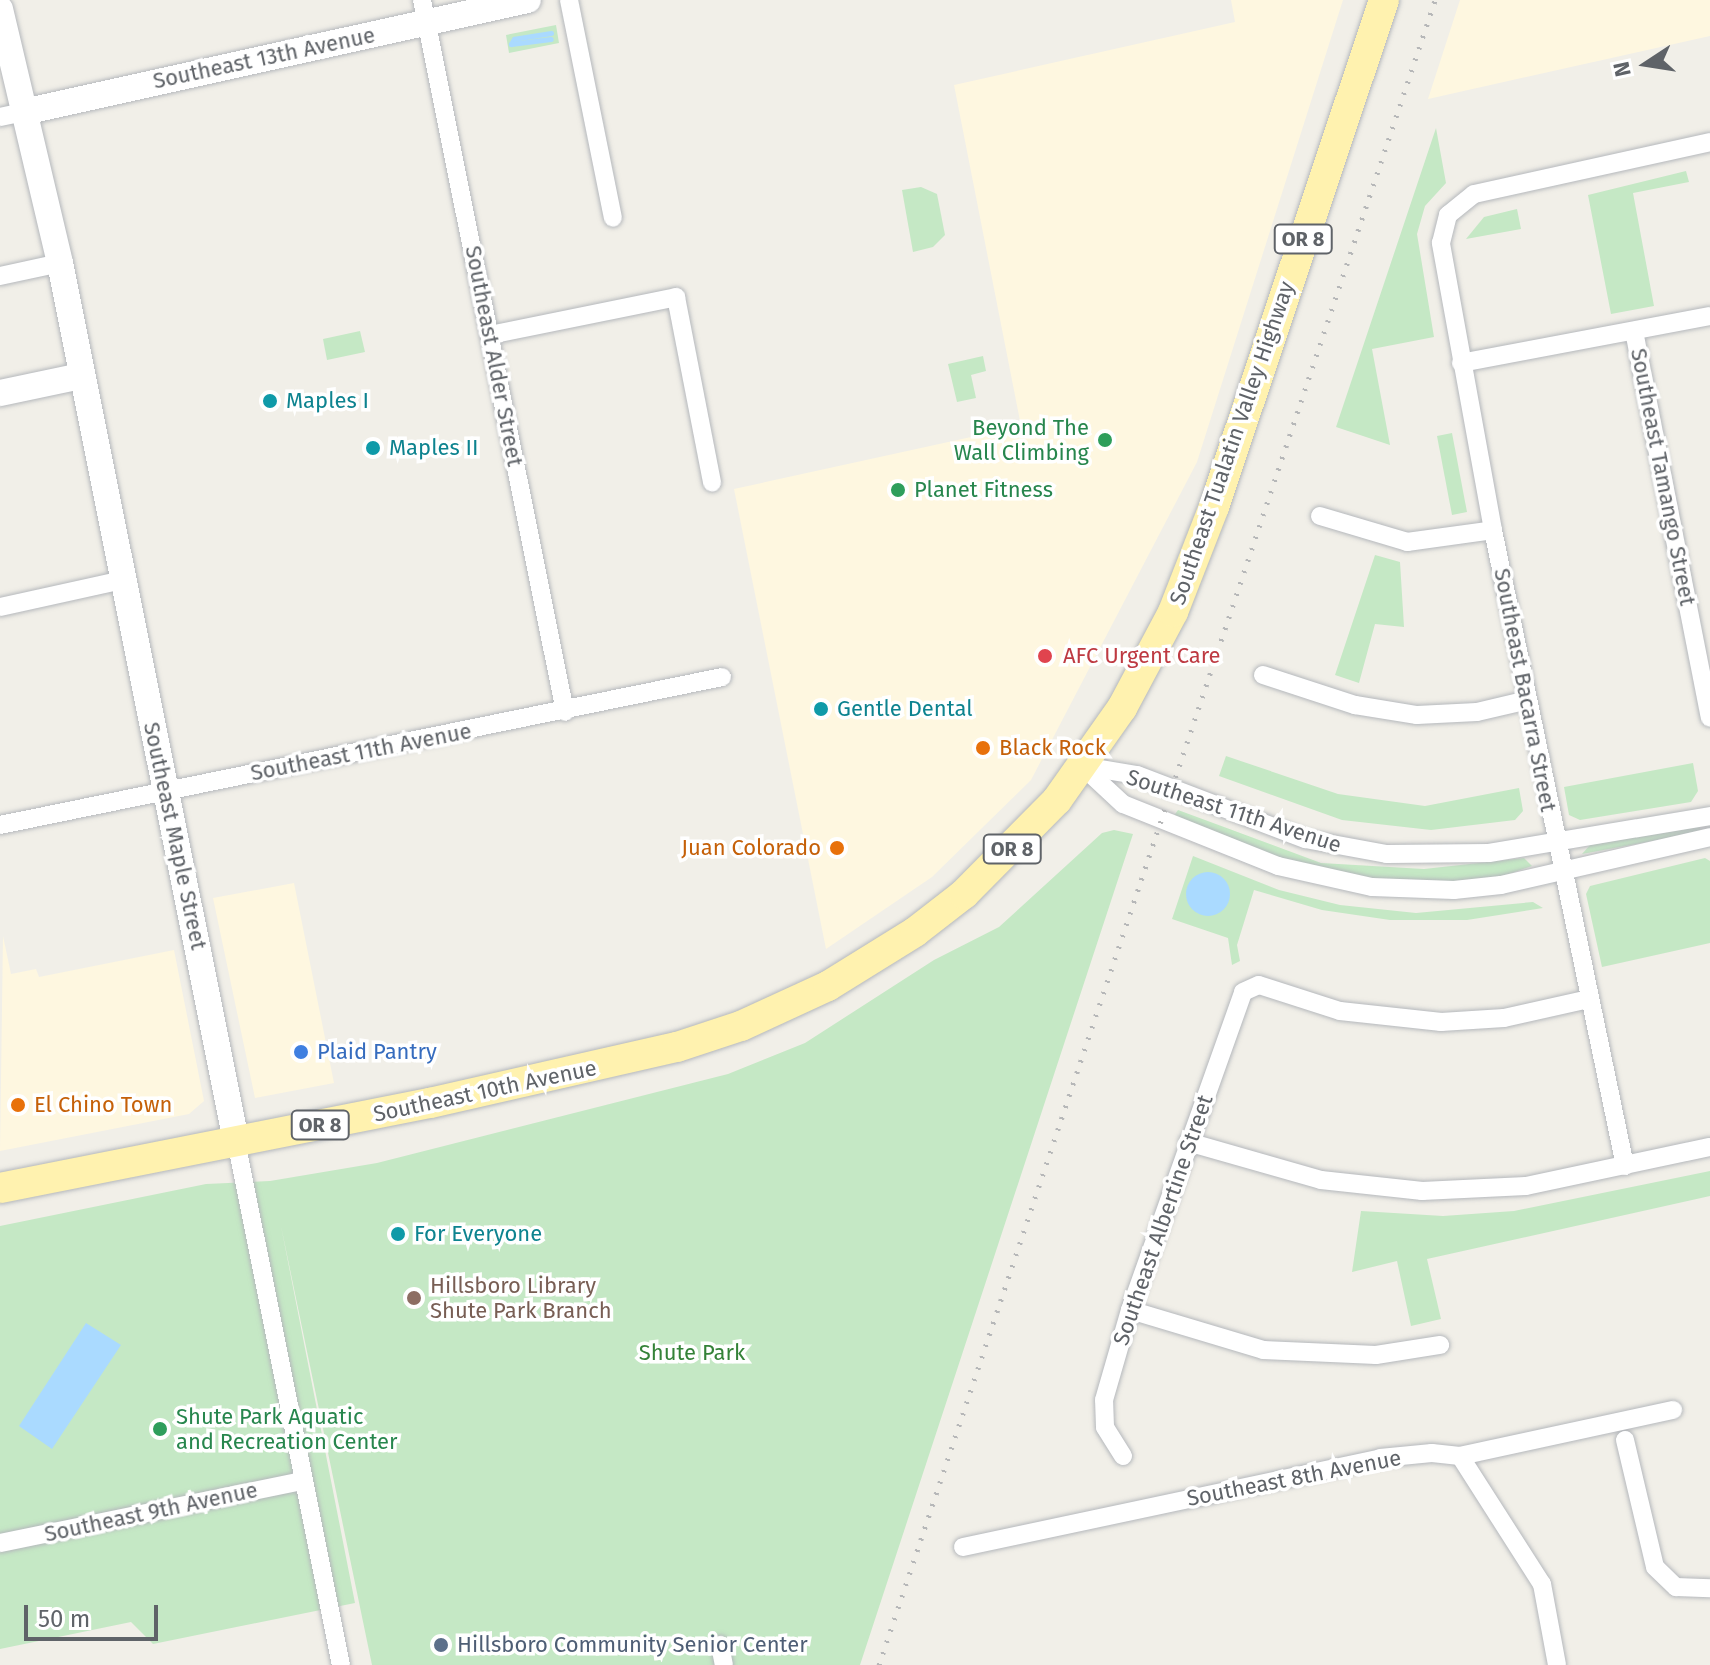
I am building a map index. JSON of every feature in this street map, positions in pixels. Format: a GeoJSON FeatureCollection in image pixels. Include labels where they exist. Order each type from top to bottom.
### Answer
{"type":"FeatureCollection","features":[{"type":"Feature","properties":{"kind":"main road","name":"Southeast Tualatin Valley Highway"},"geometry":{"type":"LineString","coordinates":[[639,1058],[773,1012],[885,953],[944,910],[1013,848],[1082,766],[1148,662],[1195,561],[1384,0]]}},
{"type":"Feature","properties":{"kind":"main road","name":"Southeast 10th Avenue"},"geometry":{"type":"LineString","coordinates":[[0,1188],[639,1058]]}},
{"type":"Feature","properties":{"kind":"street","name":"Southeast 13th Avenue"},"geometry":{"type":"LineString","coordinates":[[0,117],[424,11],[528,0]]}},
{"type":"Feature","properties":{"kind":"street"},"geometry":{"type":"LineString","coordinates":[[569,0],[613,218]]}},
{"type":"Feature","properties":{"kind":"street","name":"Southeast Maple Street"},"geometry":{"type":"LineString","coordinates":[[0,9],[28,111],[60,263],[341,1665]]}},
{"type":"Feature","properties":{"kind":"street","name":"Southeast Alder Street"},"geometry":{"type":"LineString","coordinates":[[424,11],[565,712]]}},
{"type":"Feature","properties":{"kind":"street","name":"Southeast Bacarra Street"},"geometry":{"type":"LineString","coordinates":[[1625,1166],[1493,530],[1441,243],[1448,215],[1474,194],[1710,142]]}},
{"type":"Feature","properties":{"kind":"street"},"geometry":{"type":"LineString","coordinates":[[0,276],[60,263]]}},
{"type":"Feature","properties":{"kind":"street"},"geometry":{"type":"LineString","coordinates":[[490,335],[676,297],[712,483]]}},
{"type":"Feature","properties":{"kind":"street"},"geometry":{"type":"LineString","coordinates":[[1461,363],[1710,316]]}},
{"type":"Feature","properties":{"kind":"street","name":"Southeast Tamango Street"},"geometry":{"type":"LineString","coordinates":[[1634,331],[1710,718]]}},
{"type":"Feature","properties":{"kind":"street"},"geometry":{"type":"LineString","coordinates":[[0,393],[81,376]]}},
{"type":"Feature","properties":{"kind":"street"},"geometry":{"type":"LineString","coordinates":[[1320,516],[1407,542],[1493,530]]}},
{"type":"Feature","properties":{"kind":"street"},"geometry":{"type":"LineString","coordinates":[[0,607],[123,580]]}},
{"type":"Feature","properties":{"kind":"street"},"geometry":{"type":"LineString","coordinates":[[1263,675],[1355,705],[1417,715],[1477,712],[1528,700]]}},
{"type":"Feature","properties":{"kind":"street","name":"Southeast 11th Avenue"},"geometry":{"type":"LineString","coordinates":[[0,825],[565,712],[722,677]]}},
{"type":"Feature","properties":{"kind":"street","name":"Southeast 11th Avenue"},"geometry":{"type":"LineString","coordinates":[[1082,766],[1137,775],[1234,814],[1344,849],[1455,856],[1556,843],[1710,816]]}},
{"type":"Feature","properties":{"kind":"street","name":"Southeast 11th Avenue"},"geometry":{"type":"LineString","coordinates":[[1082,766],[1123,804],[1325,880],[1454,890],[1562,873],[1710,837]]}},
{"type":"Feature","properties":{"kind":"street","name":"Southeast Albertine Street"},"geometry":{"type":"LineString","coordinates":[[1123,1456],[1105,1427],[1104,1400],[1130,1310],[1237,1003],[1251,988],[1259,985],[1340,1011],[1441,1022],[1504,1018],[1589,999]]}},
{"type":"Feature","properties":{"kind":"street"},"geometry":{"type":"LineString","coordinates":[[1188,1142],[1263,1165],[1381,1189],[1526,1186],[1710,1147]]}},
{"type":"Feature","properties":{"kind":"street"},"geometry":{"type":"LineString","coordinates":[[1130,1310],[1263,1350],[1350,1356],[1440,1345]]}},
{"type":"Feature","properties":{"kind":"street","name":"Southeast 8th Avenue"},"geometry":{"type":"LineString","coordinates":[[963,1547],[1380,1458],[1460,1456],[1673,1410]]}},
{"type":"Feature","properties":{"kind":"street"},"geometry":{"type":"LineString","coordinates":[[1625,1440],[1652,1559],[1667,1580],[1687,1590],[1710,1588]]}},
{"type":"Feature","properties":{"kind":"street"},"geometry":{"type":"LineString","coordinates":[[1460,1456],[1542,1584],[1557,1665]]}},
{"type":"Feature","properties":{"kind":"street","name":"Southeast 9th Avenue"},"geometry":{"type":"LineString","coordinates":[[0,1543],[302,1481]]}},
{"type":"Feature","properties":{"kind":"street"},"geometry":{"type":"LineString","coordinates":[[720,1645],[724,1665]]}},
{"type":"Feature","properties":{"kind":"shaded area"},"geometry":{"type":"Polygon","coordinates":[[[1231,0],[1343,0],[1197,462],[1031,780],[932,877],[826,949],[734,489],[1021,426],[954,85],[1235,22],[1231,0]]]}},
{"type":"Feature","properties":{"kind":"shaded area"},"geometry":{"type":"Polygon","coordinates":[[[1460,0],[1710,0],[1710,36],[1428,99],[1460,0]]]}},
{"type":"Feature","properties":{"kind":"shaded area"},"geometry":{"type":"Polygon","coordinates":[[[294,883],[334,1083],[255,1098],[213,898],[294,883]]]}},
{"type":"Feature","properties":{"kind":"shaded area"},"geometry":{"type":"Polygon","coordinates":[[[3,936],[11,974],[36,969],[39,977],[174,950],[204,1101],[189,1114],[0,1151],[3,936]]]}},
{"type":"Feature","properties":{"kind":"green space"},"geometry":{"type":"Polygon","coordinates":[[[556,25],[559,43],[509,53],[506,35],[556,25]]]}},
{"type":"Feature","properties":{"kind":"green space"},"geometry":{"type":"Polygon","coordinates":[[[1436,128],[1446,183],[1425,206],[1417,234],[1434,337],[1372,349],[1390,445],[1336,427],[1436,128]]]}},
{"type":"Feature","properties":{"kind":"green space"},"geometry":{"type":"Polygon","coordinates":[[[1686,171],[1689,182],[1633,193],[1654,306],[1611,314],[1588,195],[1686,171]]]}},
{"type":"Feature","properties":{"kind":"green space"},"geometry":{"type":"Polygon","coordinates":[[[921,187],[937,194],[945,235],[933,247],[913,252],[902,190],[921,187]]]}},
{"type":"Feature","properties":{"kind":"green space"},"geometry":{"type":"Polygon","coordinates":[[[1517,209],[1521,229],[1466,239],[1484,217],[1517,209]]]}},
{"type":"Feature","properties":{"kind":"green space"},"geometry":{"type":"Polygon","coordinates":[[[360,331],[365,352],[327,360],[323,339],[360,331]]]}},
{"type":"Feature","properties":{"kind":"green space"},"geometry":{"type":"Polygon","coordinates":[[[983,356],[986,371],[971,375],[976,398],[957,402],[948,364],[983,356]]]}},
{"type":"Feature","properties":{"kind":"green space"},"geometry":{"type":"Polygon","coordinates":[[[1452,433],[1467,512],[1452,515],[1437,436],[1452,433]]]}},
{"type":"Feature","properties":{"kind":"green space"},"geometry":{"type":"Polygon","coordinates":[[[1375,555],[1400,562],[1404,627],[1375,624],[1359,683],[1335,675],[1375,555]]]}},
{"type":"Feature","properties":{"kind":"green space"},"geometry":{"type":"Polygon","coordinates":[[[1226,756],[1338,794],[1425,806],[1519,788],[1523,811],[1515,820],[1431,830],[1342,820],[1219,776],[1226,756]]]}},
{"type":"Feature","properties":{"kind":"green space"},"geometry":{"type":"Polygon","coordinates":[[[1693,763],[1698,791],[1691,802],[1580,820],[1569,815],[1564,787],[1693,763]]]}},
{"type":"Feature","properties":{"kind":"green space"},"geometry":{"type":"Polygon","coordinates":[[[1178,810],[1321,863],[1424,869],[1524,858],[1532,866],[1489,881],[1385,882],[1313,872],[1173,817],[1178,810]]]}},
{"type":"Feature","properties":{"kind":"green space"},"geometry":{"type":"Polygon","coordinates":[[[1699,826],[1701,832],[1582,854],[1590,845],[1699,826]]]}},
{"type":"Feature","properties":{"kind":"green space","name":"Shute Park"},"geometry":{"type":"Polygon","coordinates":[[[1114,830],[1133,834],[860,1665],[372,1665],[281,1226],[355,1603],[153,1644],[131,1622],[0,1649],[0,1226],[206,1184],[270,1181],[377,1163],[728,1074],[805,1043],[934,960],[999,927],[1102,833],[1114,830]]]}},
{"type":"Feature","properties":{"kind":"green space"},"geometry":{"type":"Polygon","coordinates":[[[1193,856],[1279,890],[1340,905],[1416,913],[1533,902],[1543,908],[1467,920],[1390,920],[1322,910],[1254,890],[1237,945],[1240,961],[1232,965],[1228,938],[1172,919],[1193,856]]]}},
{"type":"Feature","properties":{"kind":"green space"},"geometry":{"type":"Polygon","coordinates":[[[1705,858],[1710,861],[1710,943],[1602,967],[1586,894],[1590,886],[1705,858]]]}},
{"type":"Feature","properties":{"kind":"green space"},"geometry":{"type":"Polygon","coordinates":[[[1710,1171],[1710,1196],[1427,1259],[1441,1319],[1411,1326],[1397,1261],[1352,1272],[1361,1211],[1443,1216],[1514,1211],[1710,1171]]]}},
{"type":"Feature","properties":{"kind":"water"},"geometry":{"type":"Polygon","coordinates":[[[1208,872],[1223,879],[1230,894],[1223,909],[1208,916],[1193,909],[1186,894],[1193,879],[1208,872]]]}},
{"type":"Feature","properties":{"kind":"water"},"geometry":{"type":"Polygon","coordinates":[[[86,1323],[121,1345],[52,1449],[19,1426],[86,1323]]]}},
{"type":"Feature","properties":{"kind":"waterway"},"geometry":{"type":"LineString","coordinates":[[551,33],[514,39],[511,44],[551,39]]}},
{"type":"Feature","properties":{"kind":"railway"},"geometry":{"type":"LineString","coordinates":[[879,1665],[1435,0]]}},
{"type":"Feature","properties":{"kind":"place","name":"Maples I"},"geometry":{"type":"Point","coordinates":[270,401]}},
{"type":"Feature","properties":{"kind":"place","name":"Beyond The Wall Climbing"},"geometry":{"type":"Point","coordinates":[1105,440]}},
{"type":"Feature","properties":{"kind":"place","name":"Maples II"},"geometry":{"type":"Point","coordinates":[373,448]}},
{"type":"Feature","properties":{"kind":"place","name":"Planet Fitness"},"geometry":{"type":"Point","coordinates":[898,490]}},
{"type":"Feature","properties":{"kind":"place","name":"AFC Urgent Care"},"geometry":{"type":"Point","coordinates":[1045,656]}},
{"type":"Feature","properties":{"kind":"place","name":"Gentle Dental"},"geometry":{"type":"Point","coordinates":[821,709]}},
{"type":"Feature","properties":{"kind":"place","name":"Black Rock"},"geometry":{"type":"Point","coordinates":[983,748]}},
{"type":"Feature","properties":{"kind":"place","name":"Juan Colorado"},"geometry":{"type":"Point","coordinates":[837,848]}},
{"type":"Feature","properties":{"kind":"place","name":"Plaid Pantry"},"geometry":{"type":"Point","coordinates":[301,1052]}},
{"type":"Feature","properties":{"kind":"place","name":"El Chino Town"},"geometry":{"type":"Point","coordinates":[18,1105]}},
{"type":"Feature","properties":{"kind":"place","name":"For Everyone"},"geometry":{"type":"Point","coordinates":[398,1234]}},
{"type":"Feature","properties":{"kind":"place","name":"Hillsboro Library Shute Park Branch"},"geometry":{"type":"Point","coordinates":[414,1298]}},
{"type":"Feature","properties":{"kind":"place","name":"Shute Park Aquatic and Recreation Center"},"geometry":{"type":"Point","coordinates":[160,1429]}},
{"type":"Feature","properties":{"kind":"place","name":"Hillsboro Community Senior Center"},"geometry":{"type":"Point","coordinates":[441,1645]}}]}
